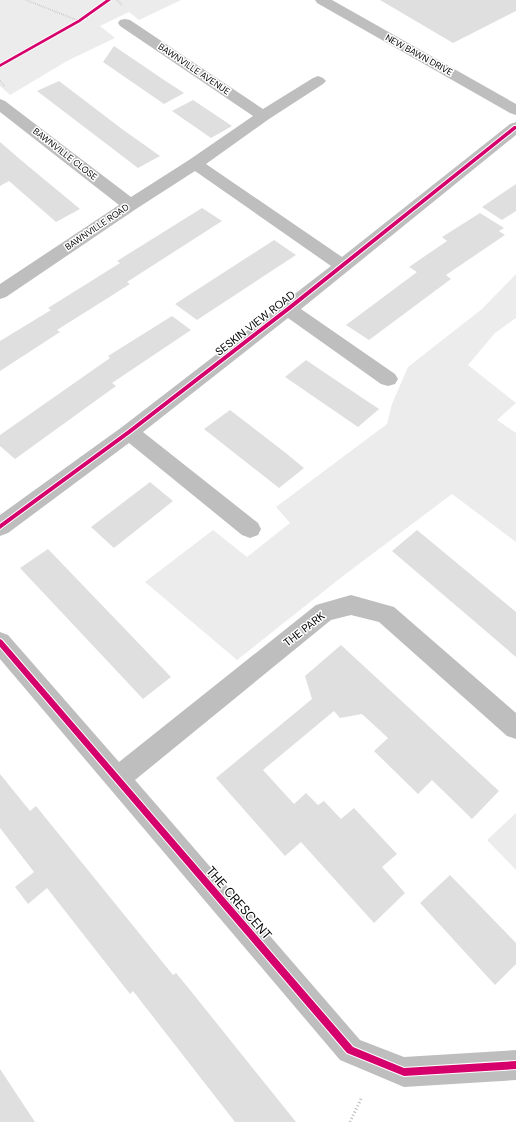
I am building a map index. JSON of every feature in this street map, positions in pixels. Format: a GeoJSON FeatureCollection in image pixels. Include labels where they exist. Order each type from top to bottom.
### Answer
{"type":"FeatureCollection","features":[{"type":"Feature","properties":{"kind":"street","name":"NEW BAWN DRIVE"},"geometry":{"type":"LineString","coordinates":[[322,0],[516,110]]}},
{"type":"Feature","properties":{"kind":"street","name":"BAWNVILLE AVENUE"},"geometry":{"type":"LineString","coordinates":[[125,23],[263,116]]}},
{"type":"Feature","properties":{"kind":"street","name":"BAWNVILLE ROAD"},"geometry":{"type":"LineString","coordinates":[[0,293],[130,205],[195,164],[263,116],[318,81]]}},
{"type":"Feature","properties":{"kind":"street","name":"BAWNVILLE CLOSE"},"geometry":{"type":"LineString","coordinates":[[0,104],[130,205]]}},
{"type":"Feature","properties":{"kind":"street","name":"SESKIN VIEW ROAD"},"geometry":{"type":"LineString","coordinates":[[2,521],[129,432],[288,309],[516,127]]}},
{"type":"Feature","properties":{"kind":"street"},"geometry":{"type":"LineString","coordinates":[[195,164],[342,265]]}},
{"type":"Feature","properties":{"kind":"street","name":"SESKIN VIEW ROAD"},"geometry":{"type":"LineString","coordinates":[[288,309],[388,379]]}},
{"type":"Feature","properties":{"kind":"street"},"geometry":{"type":"LineString","coordinates":[[129,432],[250,529]]}},
{"type":"Feature","properties":{"kind":"street","name":"THE PARK"},"geometry":{"type":"LineString","coordinates":[[117,779],[324,612],[351,605],[386,614],[516,728]]}},
{"type":"Feature","properties":{"kind":"street","name":"THE CRESCENT"},"geometry":{"type":"LineString","coordinates":[[0,642],[350,1050],[404,1072],[516,1065]]}},
{"type":"Feature","properties":{"kind":"path"},"geometry":{"type":"LineString","coordinates":[[26,0],[79,21]]}},
{"type":"Feature","properties":{"kind":"path"},"geometry":{"type":"LineString","coordinates":[[73,24],[85,16]]}},
{"type":"Feature","properties":{"kind":"path"},"geometry":{"type":"LineString","coordinates":[[350,1122],[362,1097]]}},
{"type":"Feature","properties":{"kind":"shaded area"},"geometry":{"type":"Polygon","coordinates":[[[0,0],[181,0],[139,20],[129,12],[100,26],[115,38],[67,61],[10,95],[0,86],[0,0]]]}},
{"type":"Feature","properties":{"kind":"shaded area"},"geometry":{"type":"Polygon","coordinates":[[[516,274],[516,318],[495,333],[468,365],[516,403],[497,420],[516,433],[516,542],[452,494],[343,576],[237,660],[145,582],[213,530],[247,557],[290,523],[276,507],[387,424],[392,404],[408,367],[482,309],[516,274]]]}},
{"type":"Feature","properties":{"kind":"shaded area"},"geometry":{"type":"Polygon","coordinates":[[[516,813],[516,870],[487,840],[516,813]]]}},
{"type":"Feature","properties":{"kind":"building"},"geometry":{"type":"Polygon","coordinates":[[[380,0],[516,0],[516,11],[453,43],[380,0]]]}},
{"type":"Feature","properties":{"kind":"building"},"geometry":{"type":"Polygon","coordinates":[[[114,46],[184,93],[164,104],[103,62],[114,46]]]}},
{"type":"Feature","properties":{"kind":"building"},"geometry":{"type":"Polygon","coordinates":[[[59,81],[160,156],[138,168],[37,91],[59,81]]]}},
{"type":"Feature","properties":{"kind":"building"},"geometry":{"type":"Polygon","coordinates":[[[193,100],[232,126],[211,138],[172,111],[193,100]]]}},
{"type":"Feature","properties":{"kind":"building"},"geometry":{"type":"Polygon","coordinates":[[[0,142],[80,209],[56,222],[9,181],[0,186],[0,142]]]}},
{"type":"Feature","properties":{"kind":"building"},"geometry":{"type":"Polygon","coordinates":[[[516,184],[516,211],[502,220],[482,207],[516,184]]]}},
{"type":"Feature","properties":{"kind":"building"},"geometry":{"type":"Polygon","coordinates":[[[202,208],[222,221],[127,282],[130,284],[57,330],[60,332],[0,371],[0,341],[51,310],[48,308],[120,263],[117,261],[202,208]]]}},
{"type":"Feature","properties":{"kind":"building"},"geometry":{"type":"Polygon","coordinates":[[[480,213],[504,228],[499,231],[505,235],[446,275],[451,279],[369,340],[346,325],[417,272],[409,267],[447,241],[442,237],[480,213]]]}},
{"type":"Feature","properties":{"kind":"building"},"geometry":{"type":"Polygon","coordinates":[[[274,240],[296,255],[197,320],[175,304],[274,240]]]}},
{"type":"Feature","properties":{"kind":"building"},"geometry":{"type":"Polygon","coordinates":[[[172,316],[191,330],[112,383],[116,386],[15,459],[0,446],[0,435],[110,358],[108,356],[172,316]]]}},
{"type":"Feature","properties":{"kind":"building"},"geometry":{"type":"Polygon","coordinates":[[[306,360],[379,409],[358,427],[285,377],[306,360]]]}},
{"type":"Feature","properties":{"kind":"building"},"geometry":{"type":"Polygon","coordinates":[[[230,410],[304,468],[279,488],[204,429],[230,410]]]}},
{"type":"Feature","properties":{"kind":"building"},"geometry":{"type":"Polygon","coordinates":[[[150,482],[173,501],[114,548],[91,527],[150,482]]]}},
{"type":"Feature","properties":{"kind":"building"},"geometry":{"type":"Polygon","coordinates":[[[417,530],[516,612],[516,657],[392,551],[417,530]]]}},
{"type":"Feature","properties":{"kind":"building"},"geometry":{"type":"Polygon","coordinates":[[[48,549],[171,677],[143,699],[20,568],[48,549]]]}},
{"type":"Feature","properties":{"kind":"building"},"geometry":{"type":"Polygon","coordinates":[[[341,645],[499,791],[472,819],[432,780],[418,794],[374,751],[388,738],[362,714],[340,718],[334,711],[263,770],[294,804],[306,793],[318,805],[324,801],[341,819],[354,808],[397,854],[382,867],[405,893],[374,923],[301,842],[285,856],[216,778],[312,699],[305,676],[341,645]]]}},
{"type":"Feature","properties":{"kind":"building"},"geometry":{"type":"Polygon","coordinates":[[[0,774],[30,811],[36,806],[173,975],[176,973],[190,990],[296,1122],[235,1122],[133,991],[130,994],[47,888],[28,904],[15,887],[34,872],[0,828],[0,774]]]}},
{"type":"Feature","properties":{"kind":"building"},"geometry":{"type":"Polygon","coordinates":[[[450,875],[516,943],[516,964],[495,985],[420,903],[450,875]]]}},
{"type":"Feature","properties":{"kind":"building"},"geometry":{"type":"Polygon","coordinates":[[[0,1069],[35,1122],[0,1122],[0,1069]]]}},
{"type":"Feature","properties":{"kind":"cycle path"},"geometry":{"type":"LineString","coordinates":[[0,66],[79,21],[109,0]]}},
{"type":"Feature","properties":{"kind":"cycle path"},"geometry":{"type":"LineString","coordinates":[[0,527],[129,432],[288,309],[516,127]]}},
{"type":"Feature","properties":{"kind":"cycle path"},"geometry":{"type":"LineString","coordinates":[[0,642],[350,1050],[404,1072],[516,1065]]}}]}
